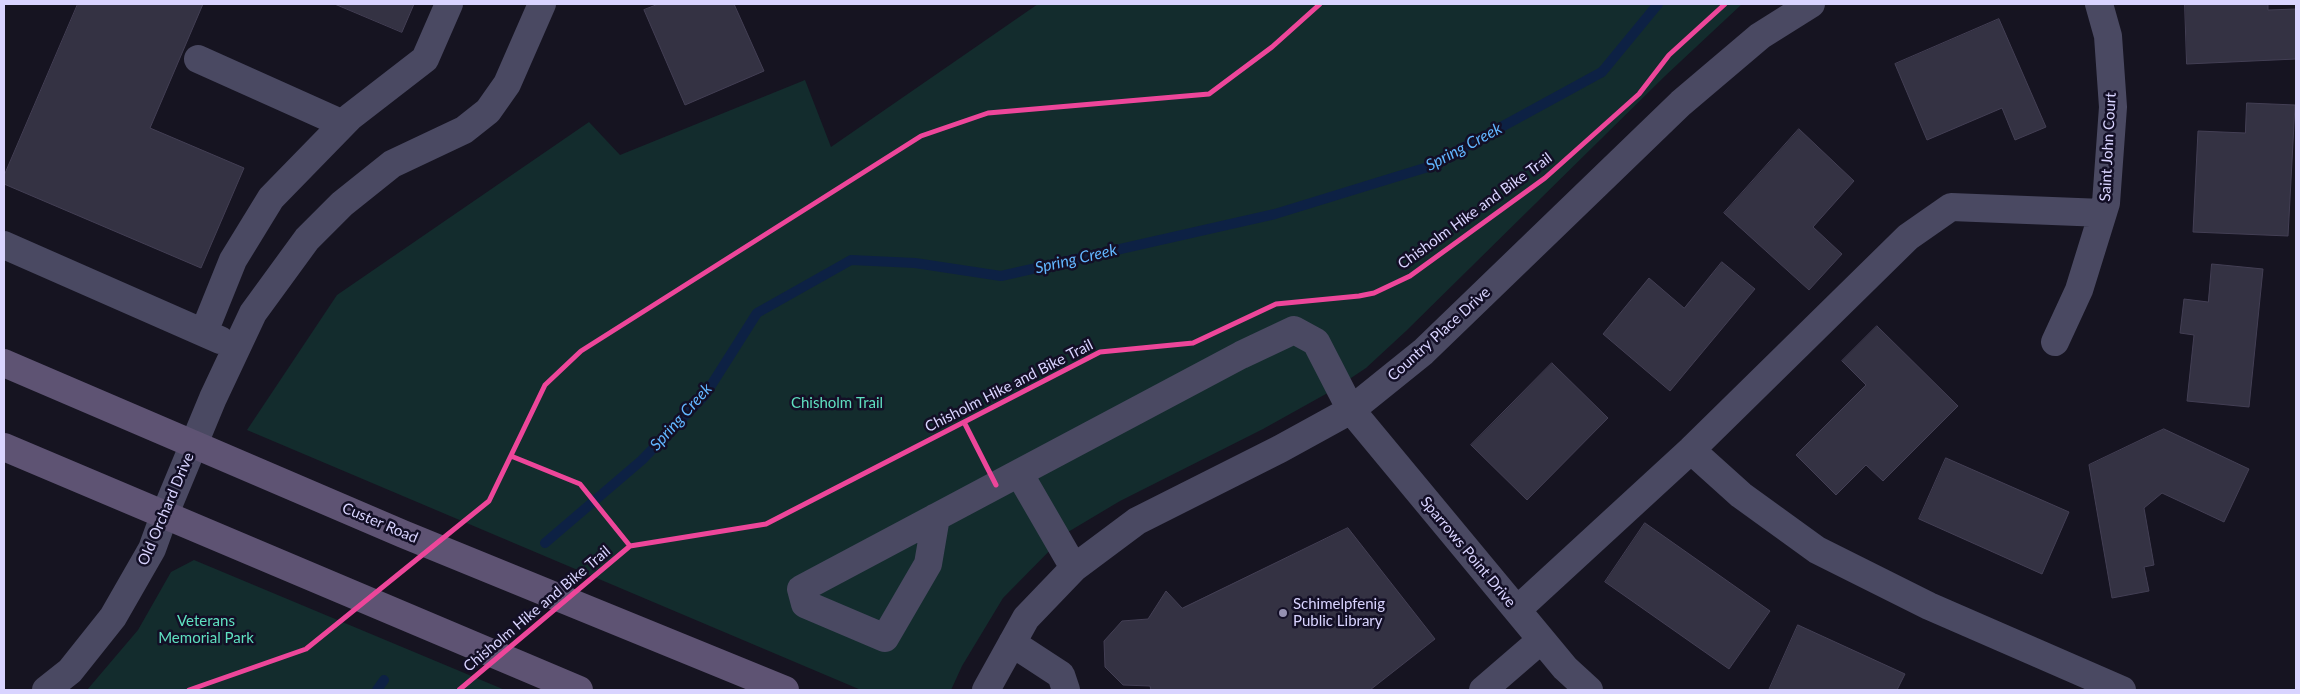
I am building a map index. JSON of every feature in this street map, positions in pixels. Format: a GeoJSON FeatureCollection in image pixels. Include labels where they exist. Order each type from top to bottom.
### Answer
{"type":"FeatureCollection","features":[{"type":"Feature","properties":{"kind":"main road","name":"Custer Road"},"geometry":{"type":"LineString","coordinates":[[4,364],[403,534],[594,610],[785,690]]}},
{"type":"Feature","properties":{"kind":"main road"},"geometry":{"type":"LineString","coordinates":[[4,447],[579,690]]}},
{"type":"Feature","properties":{"kind":"street"},"geometry":{"type":"LineString","coordinates":[[204,332],[233,260],[271,198],[343,124],[425,59],[449,4]]}},
{"type":"Feature","properties":{"kind":"street","name":"Old Orchard Drive"},"geometry":{"type":"LineString","coordinates":[[46,690],[70,671],[113,617],[152,549],[194,445],[236,347],[253,313],[307,239],[342,204],[392,164],[464,130],[488,111],[508,84],[542,4]]}},
{"type":"Feature","properties":{"kind":"street","name":"Country Place Drive"},"geometry":{"type":"LineString","coordinates":[[986,690],[1026,618],[1074,568],[1137,521],[1280,449],[1351,410],[1424,352],[1681,103],[1760,36],[1811,4]]}},
{"type":"Feature","properties":{"kind":"street","name":"Saint John Court"},"geometry":{"type":"LineString","coordinates":[[2055,342],[2079,290],[2106,203],[2113,108],[2108,36],[2099,4]]}},
{"type":"Feature","properties":{"kind":"street"},"geometry":{"type":"LineString","coordinates":[[198,59],[343,124]]}},
{"type":"Feature","properties":{"kind":"street"},"geometry":{"type":"LineString","coordinates":[[1517,610],[1691,450],[1908,237],[1951,206],[2103,214]]}},
{"type":"Feature","properties":{"kind":"street"},"geometry":{"type":"LineString","coordinates":[[4,245],[236,347]]}},
{"type":"Feature","properties":{"kind":"street","name":"Sparrows Point Drive"},"geometry":{"type":"LineString","coordinates":[[1019,473],[1241,355],[1294,330],[1316,342],[1351,410],[1541,640],[1565,668],[1589,690]]}},
{"type":"Feature","properties":{"kind":"street"},"geometry":{"type":"LineString","coordinates":[[1691,450],[1741,495],[1817,550],[1928,606],[2122,690]]}},
{"type":"Feature","properties":{"kind":"street"},"geometry":{"type":"LineString","coordinates":[[936,517],[928,564],[885,638],[805,604],[801,589],[936,517],[1019,473],[1074,568]]}},
{"type":"Feature","properties":{"kind":"street"},"geometry":{"type":"LineString","coordinates":[[1482,690],[1541,640]]}},
{"type":"Feature","properties":{"kind":"street"},"geometry":{"type":"LineString","coordinates":[[1012,643],[1061,675],[1066,690]]}},
{"type":"Feature","properties":{"kind":"green space","name":"Chisholm Trail"},"geometry":{"type":"Polygon","coordinates":[[[1038,4],[1742,4],[1665,76],[1366,368],[1333,390],[1263,429],[1120,501],[1068,532],[1003,598],[962,666],[951,690],[861,690],[247,430],[337,295],[589,122],[620,155],[805,80],[831,147],[1038,4]]]}},
{"type":"Feature","properties":{"kind":"green space","name":"Veterans Memorial Park"},"geometry":{"type":"Polygon","coordinates":[[[194,560],[505,690],[87,690],[138,630],[171,572],[194,560]]]}},
{"type":"Feature","properties":{"kind":"building"},"geometry":{"type":"Polygon","coordinates":[[[78,4],[203,4],[150,128],[244,168],[201,268],[4,184],[4,176],[78,4]]]}},
{"type":"Feature","properties":{"kind":"building"},"geometry":{"type":"Polygon","coordinates":[[[335,4],[414,4],[402,32],[335,4]]]}},
{"type":"Feature","properties":{"kind":"building"},"geometry":{"type":"Polygon","coordinates":[[[659,4],[734,4],[764,71],[685,105],[644,10],[659,4]]]}},
{"type":"Feature","properties":{"kind":"building"},"geometry":{"type":"Polygon","coordinates":[[[2185,4],[2268,4],[2268,10],[2296,9],[2296,59],[2187,64],[2185,4]]]}},
{"type":"Feature","properties":{"kind":"building"},"geometry":{"type":"Polygon","coordinates":[[[1999,19],[2046,127],[2015,140],[2002,108],[1927,140],[1895,64],[1999,19]]]}},
{"type":"Feature","properties":{"kind":"building"},"geometry":{"type":"Polygon","coordinates":[[[2247,103],[2295,105],[2288,236],[2193,232],[2198,131],[2245,133],[2247,103]]]}},
{"type":"Feature","properties":{"kind":"building"},"geometry":{"type":"Polygon","coordinates":[[[1799,129],[1854,181],[1813,227],[1842,254],[1809,290],[1724,213],[1799,129]]]}},
{"type":"Feature","properties":{"kind":"building"},"geometry":{"type":"Polygon","coordinates":[[[1722,262],[1755,289],[1670,391],[1603,334],[1649,278],[1684,308],[1722,262]]]}},
{"type":"Feature","properties":{"kind":"building"},"geometry":{"type":"Polygon","coordinates":[[[2212,264],[2263,269],[2249,407],[2187,401],[2194,335],[2180,333],[2184,299],[2208,302],[2212,264]]]}},
{"type":"Feature","properties":{"kind":"building"},"geometry":{"type":"Polygon","coordinates":[[[1877,326],[1958,406],[1883,481],[1866,465],[1836,495],[1796,455],[1866,385],[1842,361],[1877,326]]]}},
{"type":"Feature","properties":{"kind":"building"},"geometry":{"type":"Polygon","coordinates":[[[1552,363],[1608,418],[1527,500],[1471,445],[1552,363]]]}},
{"type":"Feature","properties":{"kind":"building"},"geometry":{"type":"Polygon","coordinates":[[[2164,429],[2249,469],[2224,522],[2162,493],[2144,508],[2154,565],[2144,567],[2149,591],[2112,598],[2089,465],[2164,429]]]}},
{"type":"Feature","properties":{"kind":"building"},"geometry":{"type":"Polygon","coordinates":[[[1946,458],[2069,512],[2042,574],[1919,519],[1946,458]]]}},
{"type":"Feature","properties":{"kind":"building"},"geometry":{"type":"Polygon","coordinates":[[[1645,523],[1770,611],[1729,669],[1605,582],[1645,523]]]}},
{"type":"Feature","properties":{"kind":"building","name":"Schimelpfenig Public Library"},"geometry":{"type":"Polygon","coordinates":[[[1348,528],[1435,639],[1370,690],[1151,690],[1150,686],[1123,685],[1105,667],[1104,641],[1122,621],[1148,619],[1166,591],[1182,608],[1348,528]]]}},
{"type":"Feature","properties":{"kind":"building"},"geometry":{"type":"Polygon","coordinates":[[[1798,625],[1905,674],[1897,690],[1769,690],[1798,625]]]}},
{"type":"Feature","properties":{"kind":"waterway","name":"Spring Creek"},"geometry":{"type":"LineString","coordinates":[[545,543],[642,460],[705,395],[757,313],[851,260],[915,263],[1001,276],[1275,214],[1428,167],[1602,72],[1658,4]]}},
{"type":"Feature","properties":{"kind":"waterway","name":"Spring Creek"},"geometry":{"type":"LineString","coordinates":[[377,690],[384,680]]}},
{"type":"Feature","properties":{"kind":"cycle path"},"geometry":{"type":"LineString","coordinates":[[189,690],[306,649],[489,501],[545,385],[581,351],[921,136],[988,113],[1209,94],[1272,47],[1320,4]]}},
{"type":"Feature","properties":{"kind":"cycle path","name":"Chisholm Hike and Bike Trail"},"geometry":{"type":"LineString","coordinates":[[459,690],[630,546],[766,524],[1100,352],[1193,343],[1276,304],[1374,293],[1410,276],[1545,178],[1639,94],[1669,55],[1725,4]]}},
{"type":"Feature","properties":{"kind":"cycle path","name":"Chisholm Hike and Bike Trail"},"geometry":{"type":"LineString","coordinates":[[964,422],[996,485]]}},
{"type":"Feature","properties":{"kind":"cycle path"},"geometry":{"type":"LineString","coordinates":[[511,456],[580,484],[630,546]]}},
{"type":"Feature","properties":{"kind":"place","name":"Schimelpfenig Public Library"},"geometry":{"type":"Point","coordinates":[1283,613]}}]}
